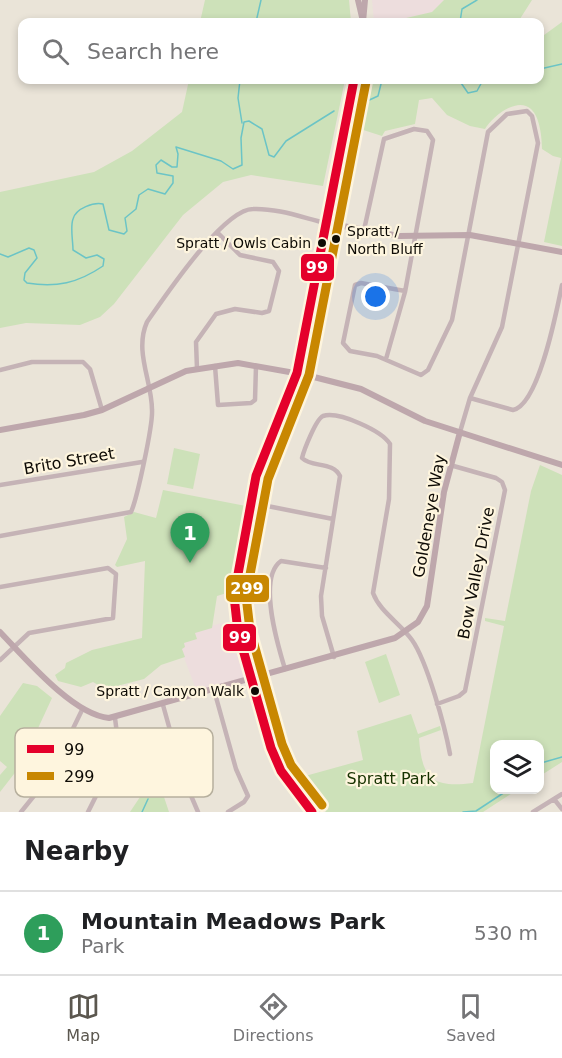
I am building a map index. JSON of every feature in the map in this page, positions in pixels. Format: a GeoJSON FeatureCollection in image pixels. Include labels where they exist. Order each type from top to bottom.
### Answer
{"type":"FeatureCollection","features":[{"type":"Feature","properties":{"kind":"street"},"geometry":{"type":"LineString","coordinates":[[358,0],[362,18]]}},
{"type":"Feature","properties":{"kind":"street"},"geometry":{"type":"LineString","coordinates":[[363,18],[365,0]]}},
{"type":"Feature","properties":{"kind":"street"},"geometry":{"type":"LineString","coordinates":[[312,812],[275,760],[236,626],[234,603],[260,462],[297,373],[353,84]]}},
{"type":"Feature","properties":{"kind":"street","name":"Goldeneye Way"},"geometry":{"type":"LineString","coordinates":[[115,718],[387,641],[418,622],[427,606],[450,465],[470,398],[501,329],[519,245],[538,143],[532,116],[525,110],[507,114],[488,132],[468,235]]}},
{"type":"Feature","properties":{"kind":"street"},"geometry":{"type":"LineString","coordinates":[[364,230],[382,141],[385,137],[421,129],[429,133],[433,140],[413,237],[405,291],[386,359]]}},
{"type":"Feature","properties":{"kind":"street"},"geometry":{"type":"LineString","coordinates":[[0,536],[129,513],[134,506],[152,412],[143,356],[144,329],[195,255],[239,214],[251,209],[413,237],[468,235],[562,252]]}},
{"type":"Feature","properties":{"kind":"street"},"geometry":{"type":"LineString","coordinates":[[197,369],[196,342],[214,315],[235,309],[262,313],[269,311],[279,271],[273,262],[236,252],[218,233]]}},
{"type":"Feature","properties":{"kind":"street"},"geometry":{"type":"LineString","coordinates":[[405,291],[361,283],[355,285],[343,341],[345,347],[350,351],[386,359],[414,374],[421,375],[428,370],[452,320],[468,235]]}},
{"type":"Feature","properties":{"kind":"street"},"geometry":{"type":"LineString","coordinates":[[470,398],[513,410],[520,407],[551,342],[562,285]]}},
{"type":"Feature","properties":{"kind":"street"},"geometry":{"type":"LineString","coordinates":[[0,370],[32,362],[83,362],[90,369],[102,410]]}},
{"type":"Feature","properties":{"kind":"street"},"geometry":{"type":"LineString","coordinates":[[0,430],[102,410],[178,374],[238,363],[297,373],[371,392],[425,421],[562,465]]}},
{"type":"Feature","properties":{"kind":"street"},"geometry":{"type":"LineString","coordinates":[[214,366],[218,405],[251,403],[255,400],[256,366]]}},
{"type":"Feature","properties":{"kind":"street"},"geometry":{"type":"LineString","coordinates":[[334,657],[322,616],[321,596],[339,473],[334,468],[302,458],[318,420],[326,415],[355,420],[384,436],[390,444],[389,499],[373,593],[378,603],[416,647],[450,754]]}},
{"type":"Feature","properties":{"kind":"street","name":"Brito Street"},"geometry":{"type":"LineString","coordinates":[[0,485],[142,462]]}},
{"type":"Feature","properties":{"kind":"street","name":"Bow Valley Drive"},"geometry":{"type":"LineString","coordinates":[[436,704],[459,696],[465,691],[504,490],[502,482],[496,478],[450,465]]}},
{"type":"Feature","properties":{"kind":"street"},"geometry":{"type":"LineString","coordinates":[[252,503],[333,519]]}},
{"type":"Feature","properties":{"kind":"street"},"geometry":{"type":"LineString","coordinates":[[285,670],[270,605],[276,566],[284,561],[326,568]]}},
{"type":"Feature","properties":{"kind":"street"},"geometry":{"type":"LineString","coordinates":[[0,587],[108,568],[116,574],[115,613],[111,619],[29,633],[0,660]]}},
{"type":"Feature","properties":{"kind":"street"},"geometry":{"type":"LineString","coordinates":[[0,632],[82,710],[100,717],[115,718],[116,728]]}},
{"type":"Feature","properties":{"kind":"street"},"geometry":{"type":"LineString","coordinates":[[214,690],[236,769],[248,796],[244,802],[228,812]]}},
{"type":"Feature","properties":{"kind":"street"},"geometry":{"type":"LineString","coordinates":[[163,705],[169,728]]}},
{"type":"Feature","properties":{"kind":"street"},"geometry":{"type":"LineString","coordinates":[[73,728],[82,710]]}},
{"type":"Feature","properties":{"kind":"street"},"geometry":{"type":"LineString","coordinates":[[533,812],[562,794]]}},
{"type":"Feature","properties":{"kind":"street"},"geometry":{"type":"LineString","coordinates":[[21,812],[33,797]]}},
{"type":"Feature","properties":{"kind":"street"},"geometry":{"type":"LineString","coordinates":[[88,812],[96,797]]}},
{"type":"Feature","properties":{"kind":"street"},"geometry":{"type":"LineString","coordinates":[[192,797],[198,812]]}},
{"type":"Feature","properties":{"kind":"street"},"geometry":{"type":"LineString","coordinates":[[554,799],[562,808]]}},
{"type":"Feature","properties":{"kind":"shaded area"},"geometry":{"type":"Polygon","coordinates":[[[372,0],[444,0],[432,12],[406,18],[374,18],[372,0]]]}},
{"type":"Feature","properties":{"kind":"shaded area"},"geometry":{"type":"Polygon","coordinates":[[[233,620],[249,678],[197,692],[180,647],[182,642],[193,631],[233,620]]]}},
{"type":"Feature","properties":{"kind":"green space"},"geometry":{"type":"Polygon","coordinates":[[[205,0],[349,0],[351,18],[201,18],[205,0]]]}},
{"type":"Feature","properties":{"kind":"green space"},"geometry":{"type":"Polygon","coordinates":[[[444,0],[532,0],[521,18],[406,18],[432,12],[444,0]]]}},
{"type":"Feature","properties":{"kind":"green space"},"geometry":{"type":"Polygon","coordinates":[[[562,22],[562,246],[544,242],[561,158],[542,149],[537,117],[531,109],[519,105],[512,106],[493,119],[485,129],[470,126],[447,115],[432,98],[419,100],[415,124],[385,131],[382,136],[354,127],[364,84],[544,84],[544,35],[562,22]]]}},
{"type":"Feature","properties":{"kind":"green space"},"geometry":{"type":"Polygon","coordinates":[[[188,84],[344,84],[323,186],[251,175],[223,182],[183,215],[114,304],[100,317],[80,325],[26,323],[0,328],[0,192],[94,172],[132,151],[182,112],[188,84]]]}},
{"type":"Feature","properties":{"kind":"green space"},"geometry":{"type":"Polygon","coordinates":[[[174,448],[200,454],[193,489],[167,484],[174,448]]]}},
{"type":"Feature","properties":{"kind":"green space","name":"Spratt Park"},"geometry":{"type":"Polygon","coordinates":[[[540,465],[562,475],[562,762],[544,773],[544,740],[490,740],[490,794],[511,794],[483,812],[326,812],[298,778],[363,760],[357,731],[411,714],[418,734],[440,726],[441,730],[419,738],[423,763],[432,778],[448,784],[473,783],[504,626],[485,621],[485,618],[505,621],[531,491],[540,465]]]}},
{"type":"Feature","properties":{"kind":"green space"},"geometry":{"type":"Polygon","coordinates":[[[163,490],[246,506],[230,592],[217,596],[212,628],[195,633],[197,639],[184,643],[185,647],[182,649],[185,657],[161,665],[144,679],[117,686],[100,686],[93,682],[81,687],[58,681],[55,675],[65,668],[66,663],[92,650],[142,638],[145,561],[117,567],[115,565],[127,539],[124,517],[134,512],[156,518],[163,490]]]}},
{"type":"Feature","properties":{"kind":"green space"},"geometry":{"type":"Polygon","coordinates":[[[386,654],[400,695],[379,703],[365,662],[386,654]]]}},
{"type":"Feature","properties":{"kind":"green space"},"geometry":{"type":"Polygon","coordinates":[[[23,683],[37,686],[52,698],[38,728],[15,728],[15,773],[0,792],[0,775],[7,767],[0,761],[0,716],[23,683]]]}},
{"type":"Feature","properties":{"kind":"green space"},"geometry":{"type":"Polygon","coordinates":[[[140,797],[164,797],[169,812],[130,812],[140,797]]]}},
{"type":"Feature","properties":{"kind":"waterway"},"geometry":{"type":"LineString","coordinates":[[257,18],[261,0]]}},
{"type":"Feature","properties":{"kind":"waterway"},"geometry":{"type":"LineString","coordinates":[[461,18],[462,9],[477,0]]}},
{"type":"Feature","properties":{"kind":"waterway"},"geometry":{"type":"LineString","coordinates":[[544,68],[562,64]]}},
{"type":"Feature","properties":{"kind":"waterway"},"geometry":{"type":"LineString","coordinates":[[240,84],[238,98],[242,123]]}},
{"type":"Feature","properties":{"kind":"waterway"},"geometry":{"type":"LineString","coordinates":[[365,102],[378,96],[381,84]]}},
{"type":"Feature","properties":{"kind":"waterway"},"geometry":{"type":"LineString","coordinates":[[462,84],[468,93],[477,91],[481,84]]}},
{"type":"Feature","properties":{"kind":"waterway"},"geometry":{"type":"LineString","coordinates":[[0,254],[8,257],[29,248],[34,250],[37,258],[25,273],[24,280],[27,283],[48,285],[66,283],[85,277],[103,266],[104,259],[97,255],[86,258],[73,250],[72,222],[81,209],[90,205],[103,204],[109,230],[124,234],[127,231],[125,218],[136,209],[139,195],[148,189],[165,194],[173,183],[173,176],[157,173],[156,165],[161,160],[172,167],[177,167],[176,147],[221,161],[233,169],[242,165],[241,138],[244,122],[249,121],[262,129],[269,155],[274,157],[286,141],[334,111]]}},
{"type":"Feature","properties":{"kind":"waterway"},"geometry":{"type":"LineString","coordinates":[[544,762],[562,757]]}},
{"type":"Feature","properties":{"kind":"waterway"},"geometry":{"type":"LineString","coordinates":[[463,812],[476,811],[502,794]]}},
{"type":"Feature","properties":{"kind":"waterway"},"geometry":{"type":"LineString","coordinates":[[142,812],[148,799]]}},
{"type":"Feature","properties":{"kind":"transit line","name":"99"},"geometry":{"type":"LineString","coordinates":[[312,812],[281,771],[271,748],[238,632],[234,596],[256,476],[297,373],[353,84]]}},
{"type":"Feature","properties":{"kind":"transit line","name":"299"},"geometry":{"type":"LineString","coordinates":[[322,805],[291,765],[282,744],[250,630],[246,596],[268,479],[309,375],[366,84]]}},
{"type":"Feature","properties":{"kind":"place","name":"Spratt / North Bluff"},"geometry":{"type":"Point","coordinates":[336,239]}},
{"type":"Feature","properties":{"kind":"place","name":"Spratt / Owls Cabin"},"geometry":{"type":"Point","coordinates":[322,243]}},
{"type":"Feature","properties":{"kind":"place","name":"Mountain Meadows Park"},"geometry":{"type":"Point","coordinates":[190,563]}},
{"type":"Feature","properties":{"kind":"place","name":"Spratt / Canyon Walk"},"geometry":{"type":"Point","coordinates":[255,691]}}]}
